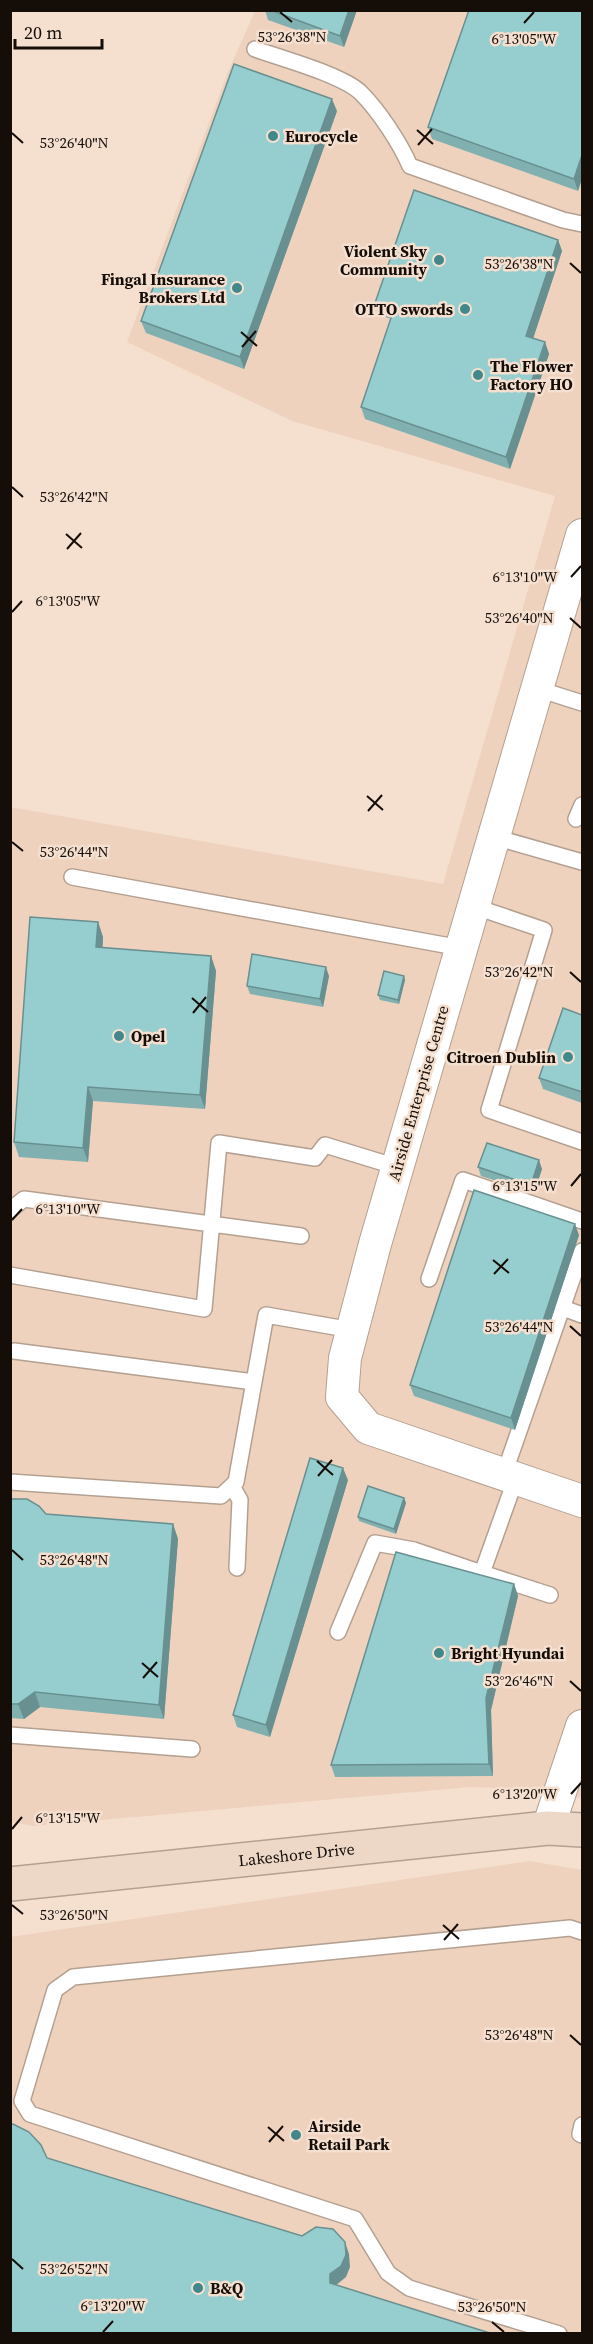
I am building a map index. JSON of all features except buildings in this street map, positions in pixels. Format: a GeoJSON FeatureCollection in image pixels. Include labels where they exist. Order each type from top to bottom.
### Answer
{"type":"FeatureCollection","features":[{"type":"Feature","properties":{"kind":"street","name":"Airside Enterprise Centre"},"geometry":{"type":"LineString","coordinates":[[582,536],[397,1167],[345,1358],[342,1398],[368,1428],[582,1501]]}},
{"type":"Feature","properties":{"kind":"street"},"geometry":{"type":"LineString","coordinates":[[548,1828],[582,1726]]}},
{"type":"Feature","properties":{"kind":"street","name":"Lakeshore Drive"},"geometry":{"type":"LineString","coordinates":[[10,1884],[548,1828],[582,1830]]}},
{"type":"Feature","properties":{"kind":"lane"},"geometry":{"type":"LineString","coordinates":[[255,49],[343,82],[360,92],[403,150],[410,166],[563,220],[582,224]]}},
{"type":"Feature","properties":{"kind":"lane"},"geometry":{"type":"LineString","coordinates":[[538,689],[582,702]]}},
{"type":"Feature","properties":{"kind":"lane"},"geometry":{"type":"LineString","coordinates":[[494,837],[582,862]]}},
{"type":"Feature","properties":{"kind":"lane"},"geometry":{"type":"LineString","coordinates":[[72,877],[461,948]]}},
{"type":"Feature","properties":{"kind":"lane"},"geometry":{"type":"LineString","coordinates":[[473,906],[544,930],[489,1110],[582,1142]]}},
{"type":"Feature","properties":{"kind":"lane"},"geometry":{"type":"LineString","coordinates":[[10,1275],[204,1309],[219,1143],[315,1158],[325,1145],[397,1167]]}},
{"type":"Feature","properties":{"kind":"lane"},"geometry":{"type":"LineString","coordinates":[[429,1279],[463,1180],[582,1221]]}},
{"type":"Feature","properties":{"kind":"lane"},"geometry":{"type":"LineString","coordinates":[[10,1210],[24,1199],[301,1236]]}},
{"type":"Feature","properties":{"kind":"lane"},"geometry":{"type":"LineString","coordinates":[[482,1573],[510,1476],[582,1251]]}},
{"type":"Feature","properties":{"kind":"lane"},"geometry":{"type":"LineString","coordinates":[[563,1308],[582,1315]]}},
{"type":"Feature","properties":{"kind":"lane"},"geometry":{"type":"LineString","coordinates":[[10,1482],[221,1496],[236,1482],[266,1315],[352,1330]]}},
{"type":"Feature","properties":{"kind":"lane"},"geometry":{"type":"LineString","coordinates":[[14,1351],[254,1382]]}},
{"type":"Feature","properties":{"kind":"lane"},"geometry":{"type":"LineString","coordinates":[[232,1486],[240,1500],[237,1568]]}},
{"type":"Feature","properties":{"kind":"lane"},"geometry":{"type":"LineString","coordinates":[[338,1632],[375,1543],[414,1550],[550,1595]]}},
{"type":"Feature","properties":{"kind":"lane"},"geometry":{"type":"LineString","coordinates":[[10,1734],[192,1749]]}},
{"type":"Feature","properties":{"kind":"lane"},"geometry":{"type":"LineString","coordinates":[[559,2334],[409,2288],[388,2273],[356,2219],[30,2114],[22,2101],[55,1990],[73,1977],[570,1928],[582,1932]]}},
{"type":"Feature","properties":{"kind":"lane"},"geometry":{"type":"LineString","coordinates":[[582,2125],[580,2134],[582,2135]]}},
{"type":"Feature","properties":{"kind":"shaded area"},"geometry":{"type":"Polygon","coordinates":[[[255,11],[582,11],[582,1798],[522,1789],[470,1787],[34,1826],[11,1822],[10,807],[443,884],[555,496],[292,421],[127,342],[228,72],[255,11]]]}},
{"type":"Feature","properties":{"kind":"shaded area","name":"Airside Retail Park"},"geometry":{"type":"Polygon","coordinates":[[[530,1861],[582,1870],[582,2333],[11,2333],[10,1937],[530,1861]]]}},
{"type":"Feature","properties":{"kind":"place","name":"Eurocycle"},"geometry":{"type":"Point","coordinates":[273,136]}},
{"type":"Feature","properties":{"kind":"place","name":"Violent Sky Community"},"geometry":{"type":"Point","coordinates":[439,260]}},
{"type":"Feature","properties":{"kind":"place","name":"Fingal Insurance Brokers Ltd"},"geometry":{"type":"Point","coordinates":[237,288]}},
{"type":"Feature","properties":{"kind":"place","name":"OTTO swords"},"geometry":{"type":"Point","coordinates":[465,309]}},
{"type":"Feature","properties":{"kind":"place","name":"The Flower Factory HO"},"geometry":{"type":"Point","coordinates":[478,375]}},
{"type":"Feature","properties":{"kind":"place","name":"Opel"},"geometry":{"type":"Point","coordinates":[119,1036]}},
{"type":"Feature","properties":{"kind":"place","name":"Citroen Dublin"},"geometry":{"type":"Point","coordinates":[568,1057]}},
{"type":"Feature","properties":{"kind":"place","name":"Bright Hyundai"},"geometry":{"type":"Point","coordinates":[439,1653]}},
{"type":"Feature","properties":{"kind":"place","name":"Airside Retail Park"},"geometry":{"type":"Point","coordinates":[296,2135]}},
{"type":"Feature","properties":{"kind":"place","name":"B&Q"},"geometry":{"type":"Point","coordinates":[198,2288]}}]}
